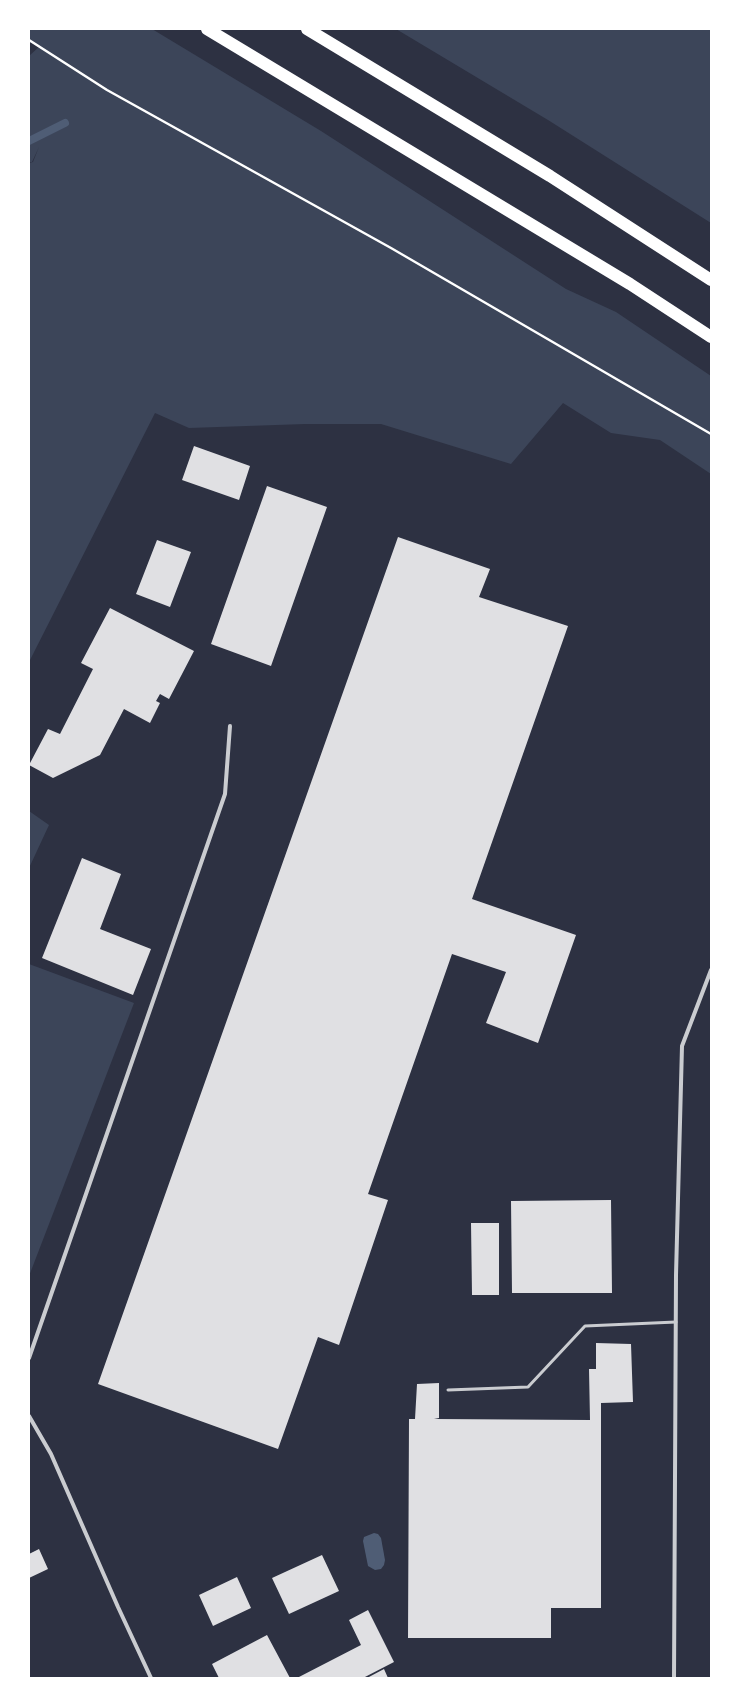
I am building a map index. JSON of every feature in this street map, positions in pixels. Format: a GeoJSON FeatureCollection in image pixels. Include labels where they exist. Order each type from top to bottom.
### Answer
{"type":"FeatureCollection","features":[{"type":"Feature","properties":{"kind":"highway"},"geometry":{"type":"LineString","coordinates":[[207,29],[630,284],[711,338]]}},
{"type":"Feature","properties":{"kind":"highway"},"geometry":{"type":"LineString","coordinates":[[307,29],[550,176],[711,280]]}},
{"type":"Feature","properties":{"kind":"street"},"geometry":{"type":"LineString","coordinates":[[29,1358],[225,794],[230,726]]}},
{"type":"Feature","properties":{"kind":"street"},"geometry":{"type":"LineString","coordinates":[[674,1678],[677,1236],[682,1046],[711,970]]}},
{"type":"Feature","properties":{"kind":"street"},"geometry":{"type":"LineString","coordinates":[[29,1416],[51,1454],[151,1678]]}},
{"type":"Feature","properties":{"kind":"lane"},"geometry":{"type":"LineString","coordinates":[[448,1390],[528,1387],[585,1326],[676,1322]]}},
{"type":"Feature","properties":{"kind":"path"},"geometry":{"type":"LineString","coordinates":[[29,40],[107,90],[391,248],[711,434]]}},
{"type":"Feature","properties":{"kind":"shaded area"},"geometry":{"type":"Polygon","coordinates":[[[29,29],[152,29],[321,131],[566,289],[616,312],[711,376],[711,474],[660,440],[611,433],[563,403],[511,464],[381,424],[305,424],[189,428],[155,413],[29,662],[29,163],[33,162],[39,147],[32,162],[29,162],[29,56],[40,46],[29,42],[29,29]]]}},
{"type":"Feature","properties":{"kind":"shaded area"},"geometry":{"type":"Polygon","coordinates":[[[396,29],[711,29],[711,223],[548,120],[396,29]]]}},
{"type":"Feature","properties":{"kind":"shaded area"},"geometry":{"type":"Polygon","coordinates":[[[29,811],[49,825],[29,868],[29,811]]]}},
{"type":"Feature","properties":{"kind":"shaded area"},"geometry":{"type":"Polygon","coordinates":[[[29,964],[134,1003],[29,1276],[29,964]]]}},
{"type":"Feature","properties":{"kind":"shaded area"},"geometry":{"type":"Polygon","coordinates":[[[374,1533],[378,1534],[381,1538],[385,1560],[381,1569],[375,1570],[368,1566],[363,1541],[364,1537],[374,1533]]]}},
{"type":"Feature","properties":{"kind":"building"},"geometry":{"type":"Polygon","coordinates":[[[194,446],[250,466],[239,500],[182,480],[194,446]]]}},
{"type":"Feature","properties":{"kind":"building"},"geometry":{"type":"Polygon","coordinates":[[[267,486],[327,507],[271,666],[211,644],[267,486]]]}},
{"type":"Feature","properties":{"kind":"building"},"geometry":{"type":"Polygon","coordinates":[[[398,537],[490,569],[479,597],[568,626],[472,899],[576,935],[538,1043],[486,1023],[506,972],[452,954],[368,1194],[388,1200],[339,1345],[318,1337],[278,1449],[98,1384],[398,537]]]}},
{"type":"Feature","properties":{"kind":"building"},"geometry":{"type":"Polygon","coordinates":[[[157,540],[191,552],[170,607],[136,594],[157,540]]]}},
{"type":"Feature","properties":{"kind":"building"},"geometry":{"type":"Polygon","coordinates":[[[110,608],[194,651],[169,699],[160,694],[156,701],[160,703],[150,723],[124,709],[100,755],[53,778],[29,765],[48,729],[60,734],[93,669],[81,663],[110,608]]]}},
{"type":"Feature","properties":{"kind":"building"},"geometry":{"type":"Polygon","coordinates":[[[82,858],[121,874],[100,929],[151,949],[133,995],[42,958],[82,858]]]}},
{"type":"Feature","properties":{"kind":"building"},"geometry":{"type":"Polygon","coordinates":[[[611,1200],[612,1293],[512,1293],[511,1201],[611,1200]]]}},
{"type":"Feature","properties":{"kind":"building"},"geometry":{"type":"Polygon","coordinates":[[[471,1223],[499,1223],[499,1295],[472,1295],[471,1223]]]}},
{"type":"Feature","properties":{"kind":"building"},"geometry":{"type":"Polygon","coordinates":[[[596,1343],[631,1344],[633,1402],[601,1403],[601,1608],[551,1608],[551,1638],[408,1638],[409,1419],[415,1419],[417,1384],[439,1383],[439,1418],[434,1419],[590,1420],[589,1369],[596,1369],[596,1343]]]}},
{"type":"Feature","properties":{"kind":"building"},"geometry":{"type":"Polygon","coordinates":[[[39,1549],[48,1569],[29,1578],[29,1554],[39,1549]]]}},
{"type":"Feature","properties":{"kind":"building"},"geometry":{"type":"Polygon","coordinates":[[[322,1555],[339,1591],[289,1614],[272,1578],[322,1555]]]}},
{"type":"Feature","properties":{"kind":"building"},"geometry":{"type":"Polygon","coordinates":[[[237,1577],[251,1608],[213,1626],[199,1595],[237,1577]]]}},
{"type":"Feature","properties":{"kind":"building"},"geometry":{"type":"Polygon","coordinates":[[[368,1610],[394,1662],[363,1678],[297,1678],[361,1645],[349,1620],[368,1610]]]}},
{"type":"Feature","properties":{"kind":"building"},"geometry":{"type":"Polygon","coordinates":[[[267,1635],[290,1678],[219,1678],[212,1664],[267,1635]]]}},
{"type":"Feature","properties":{"kind":"building"},"geometry":{"type":"Polygon","coordinates":[[[384,1669],[388,1678],[367,1678],[384,1669]]]}},
{"type":"Feature","properties":{"kind":"waterway"},"geometry":{"type":"LineString","coordinates":[[29,141],[65,123]]}}]}
